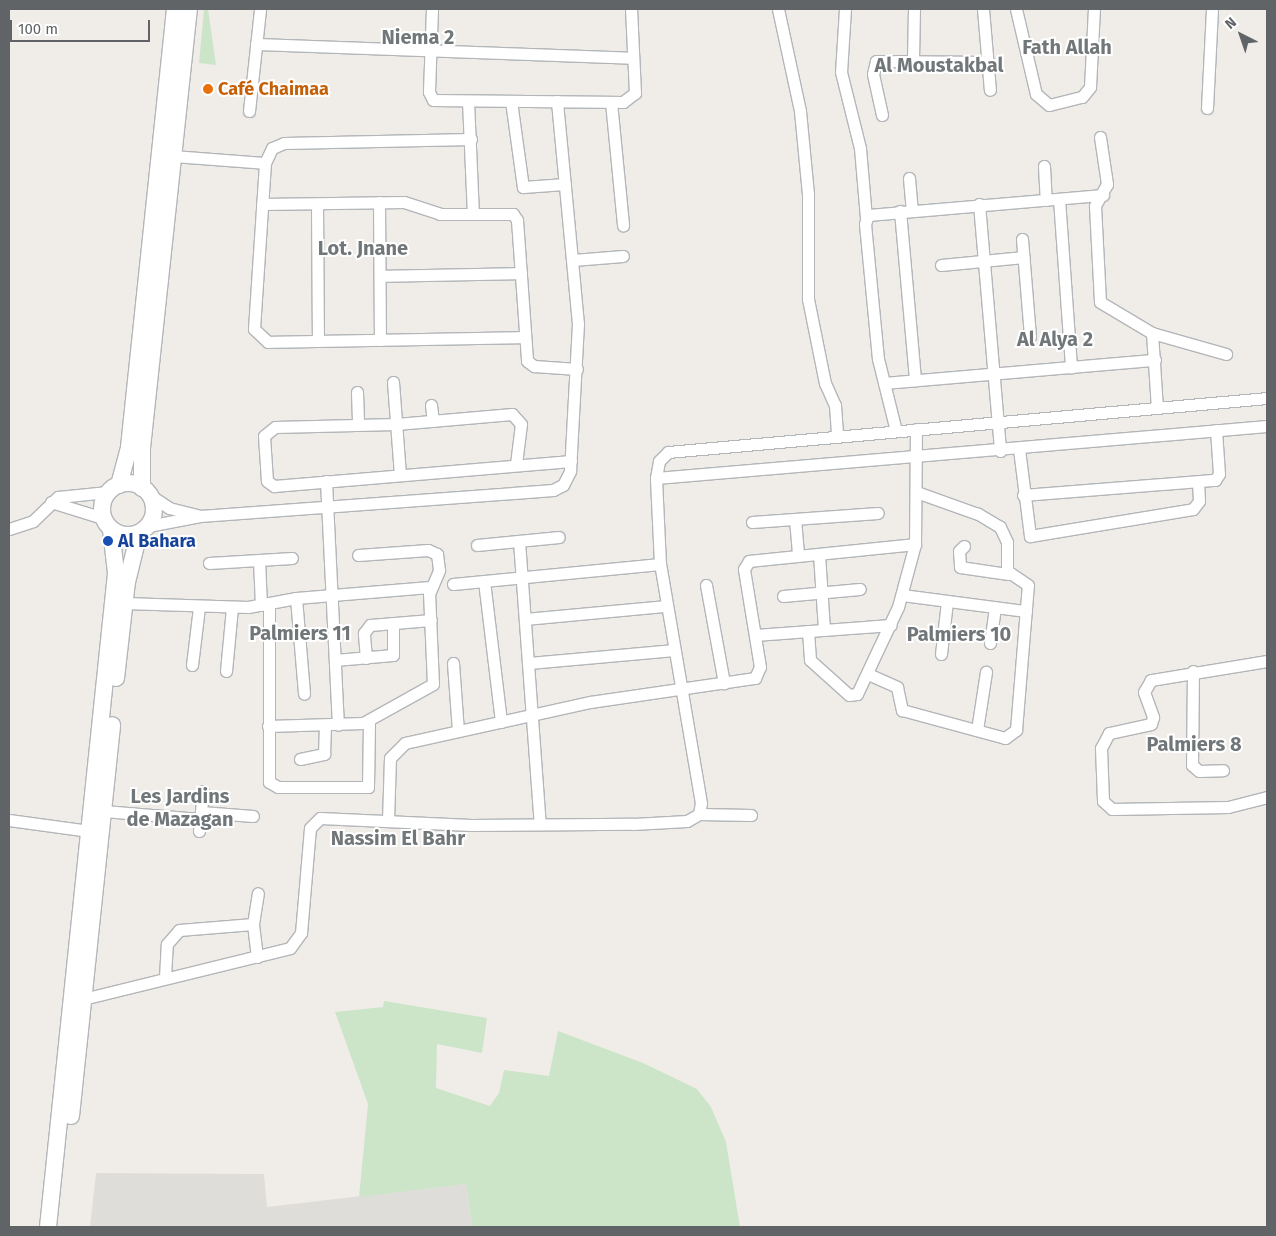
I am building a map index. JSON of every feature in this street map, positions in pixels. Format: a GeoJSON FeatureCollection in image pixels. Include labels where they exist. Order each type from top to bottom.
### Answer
{"type":"FeatureCollection","features":[{"type":"Feature","properties":{"kind":"main road"},"geometry":{"type":"LineString","coordinates":[[48,1227],[116,573],[102,504],[113,488],[127,460],[175,9]]}},
{"type":"Feature","properties":{"kind":"main road"},"geometry":{"type":"LineString","coordinates":[[59,1227],[104,811],[124,603],[143,530],[154,511],[146,492],[142,448],[189,9]]}},
{"type":"Feature","properties":{"kind":"main road"},"geometry":{"type":"LineString","coordinates":[[113,488],[146,492]]}},
{"type":"Feature","properties":{"kind":"main road"},"geometry":{"type":"LineString","coordinates":[[107,524],[121,535],[143,530]]}},
{"type":"Feature","properties":{"kind":"street"},"geometry":{"type":"LineString","coordinates":[[249,110],[260,9]]}},
{"type":"Feature","properties":{"kind":"street"},"geometry":{"type":"LineString","coordinates":[[432,9],[430,97],[468,101],[611,102],[626,101],[635,93],[631,9]]}},
{"type":"Feature","properties":{"kind":"street"},"geometry":{"type":"LineString","coordinates":[[778,9],[800,111],[808,194],[808,299],[825,383],[835,405],[837,436]]}},
{"type":"Feature","properties":{"kind":"street"},"geometry":{"type":"LineString","coordinates":[[845,9],[840,72],[860,148],[884,383],[896,431]]}},
{"type":"Feature","properties":{"kind":"street"},"geometry":{"type":"LineString","coordinates":[[913,60],[914,9]]}},
{"type":"Feature","properties":{"kind":"street"},"geometry":{"type":"LineString","coordinates":[[983,9],[990,90]]}},
{"type":"Feature","properties":{"kind":"street"},"geometry":{"type":"LineString","coordinates":[[1016,9],[1036,94],[1049,105],[1082,97],[1090,87],[1094,9]]}},
{"type":"Feature","properties":{"kind":"street"},"geometry":{"type":"LineString","coordinates":[[1207,108],[1212,9]]}},
{"type":"Feature","properties":{"kind":"street"},"geometry":{"type":"LineString","coordinates":[[256,44],[633,58]]}},
{"type":"Feature","properties":{"kind":"street"},"geometry":{"type":"LineString","coordinates":[[882,115],[874,63],[913,60],[987,62]]}},
{"type":"Feature","properties":{"kind":"street"},"geometry":{"type":"LineString","coordinates":[[468,101],[473,214]]}},
{"type":"Feature","properties":{"kind":"street"},"geometry":{"type":"LineString","coordinates":[[511,101],[523,187],[565,184]]}},
{"type":"Feature","properties":{"kind":"street"},"geometry":{"type":"LineString","coordinates":[[143,530],[200,516],[553,490],[566,481],[571,461],[577,369],[573,260],[557,101]]}},
{"type":"Feature","properties":{"kind":"street"},"geometry":{"type":"LineString","coordinates":[[611,102],[623,225]]}},
{"type":"Feature","properties":{"kind":"street"},"geometry":{"type":"LineString","coordinates":[[1100,138],[1107,184],[1103,196],[1095,206],[1100,302],[1152,333],[1226,354]]}},
{"type":"Feature","properties":{"kind":"street"},"geometry":{"type":"LineString","coordinates":[[471,139],[284,143],[272,148],[265,162],[254,329],[268,342],[525,337]]}},
{"type":"Feature","properties":{"kind":"street"},"geometry":{"type":"LineString","coordinates":[[172,156],[265,162]]}},
{"type":"Feature","properties":{"kind":"street"},"geometry":{"type":"LineString","coordinates":[[1044,166],[1046,200]]}},
{"type":"Feature","properties":{"kind":"street"},"geometry":{"type":"LineString","coordinates":[[910,178],[906,210],[915,380]]}},
{"type":"Feature","properties":{"kind":"street"},"geometry":{"type":"LineString","coordinates":[[866,218],[876,212],[1103,196]]}},
{"type":"Feature","properties":{"kind":"street"},"geometry":{"type":"LineString","coordinates":[[1059,199],[1071,368]]}},
{"type":"Feature","properties":{"kind":"street"},"geometry":{"type":"LineString","coordinates":[[379,202],[380,340]]}},
{"type":"Feature","properties":{"kind":"street"},"geometry":{"type":"LineString","coordinates":[[262,204],[410,203],[440,214],[515,216],[521,273],[526,358],[532,365],[577,369]]}},
{"type":"Feature","properties":{"kind":"street"},"geometry":{"type":"LineString","coordinates":[[317,204],[318,341]]}},
{"type":"Feature","properties":{"kind":"street"},"geometry":{"type":"LineString","coordinates":[[979,204],[1000,450]]}},
{"type":"Feature","properties":{"kind":"street"},"geometry":{"type":"LineString","coordinates":[[1022,239],[1030,337]]}},
{"type":"Feature","properties":{"kind":"street"},"geometry":{"type":"LineString","coordinates":[[573,260],[623,256]]}},
{"type":"Feature","properties":{"kind":"street"},"geometry":{"type":"LineString","coordinates":[[941,265],[1024,256]]}},
{"type":"Feature","properties":{"kind":"street"},"geometry":{"type":"LineString","coordinates":[[380,276],[521,273]]}},
{"type":"Feature","properties":{"kind":"street"},"geometry":{"type":"LineString","coordinates":[[1152,333],[1157,408]]}},
{"type":"Feature","properties":{"kind":"street"},"geometry":{"type":"LineString","coordinates":[[884,383],[1155,360]]}},
{"type":"Feature","properties":{"kind":"street"},"geometry":{"type":"LineString","coordinates":[[393,382],[400,474]]}},
{"type":"Feature","properties":{"kind":"street"},"geometry":{"type":"LineString","coordinates":[[357,392],[358,425]]}},
{"type":"Feature","properties":{"kind":"street"},"geometry":{"type":"LineString","coordinates":[[699,814],[701,803],[660,564],[656,478],[661,458],[672,451],[1267,398]]}},
{"type":"Feature","properties":{"kind":"street"},"geometry":{"type":"LineString","coordinates":[[432,406],[433,421]]}},
{"type":"Feature","properties":{"kind":"street"},"geometry":{"type":"LineString","coordinates":[[516,464],[521,424],[515,415],[396,424],[275,427],[265,434],[269,484],[571,461]]}},
{"type":"Feature","properties":{"kind":"street"},"geometry":{"type":"LineString","coordinates":[[656,478],[1018,449],[1267,426]]}},
{"type":"Feature","properties":{"kind":"street"},"geometry":{"type":"LineString","coordinates":[[808,631],[810,660],[849,695],[857,694],[868,674],[902,595],[916,544],[919,457],[916,428]]}},
{"type":"Feature","properties":{"kind":"street"},"geometry":{"type":"LineString","coordinates":[[1023,495],[1198,482],[1218,476],[1216,430]]}},
{"type":"Feature","properties":{"kind":"street"},"geometry":{"type":"LineString","coordinates":[[1018,449],[1030,536],[1193,509],[1199,501],[1198,482]]}},
{"type":"Feature","properties":{"kind":"street"},"geometry":{"type":"LineString","coordinates":[[326,481],[338,725]]}},
{"type":"Feature","properties":{"kind":"street"},"geometry":{"type":"LineString","coordinates":[[9,529],[24,527],[58,497],[113,488]]}},
{"type":"Feature","properties":{"kind":"street"},"geometry":{"type":"LineString","coordinates":[[146,492],[169,508],[200,516]]}},
{"type":"Feature","properties":{"kind":"street"},"geometry":{"type":"LineString","coordinates":[[919,493],[978,514],[1000,527],[1007,542],[1008,574]]}},
{"type":"Feature","properties":{"kind":"street"},"geometry":{"type":"LineString","coordinates":[[51,502],[107,524]]}},
{"type":"Feature","properties":{"kind":"street"},"geometry":{"type":"LineString","coordinates":[[752,522],[878,513]]}},
{"type":"Feature","properties":{"kind":"street"},"geometry":{"type":"LineString","coordinates":[[796,519],[798,556]]}},
{"type":"Feature","properties":{"kind":"street"},"geometry":{"type":"LineString","coordinates":[[478,545],[559,537]]}},
{"type":"Feature","properties":{"kind":"street"},"geometry":{"type":"LineString","coordinates":[[519,541],[540,824]]}},
{"type":"Feature","properties":{"kind":"street"},"geometry":{"type":"LineString","coordinates":[[388,821],[394,751],[405,743],[533,714],[680,688],[724,683],[758,675],[755,634],[745,564],[798,556],[916,544]]}},
{"type":"Feature","properties":{"kind":"street"},"geometry":{"type":"LineString","coordinates":[[868,674],[896,687],[902,710],[1005,738],[1016,730],[1028,585],[1008,574],[960,567],[959,551],[964,546]]}},
{"type":"Feature","properties":{"kind":"street"},"geometry":{"type":"LineString","coordinates":[[268,726],[338,725],[369,721],[433,684],[430,587],[439,570],[434,552],[358,555]]}},
{"type":"Feature","properties":{"kind":"street"},"geometry":{"type":"LineString","coordinates":[[819,554],[824,630]]}},
{"type":"Feature","properties":{"kind":"street"},"geometry":{"type":"LineString","coordinates":[[209,563],[292,558]]}},
{"type":"Feature","properties":{"kind":"street"},"geometry":{"type":"LineString","coordinates":[[259,560],[265,604],[268,779],[272,784],[364,788],[371,783],[369,721]]}},
{"type":"Feature","properties":{"kind":"street"},"geometry":{"type":"LineString","coordinates":[[453,584],[660,564]]}},
{"type":"Feature","properties":{"kind":"street"},"geometry":{"type":"LineString","coordinates":[[484,581],[501,722]]}},
{"type":"Feature","properties":{"kind":"street"},"geometry":{"type":"LineString","coordinates":[[706,585],[724,683]]}},
{"type":"Feature","properties":{"kind":"street"},"geometry":{"type":"LineString","coordinates":[[124,603],[232,607],[265,604],[296,598],[430,587]]}},
{"type":"Feature","properties":{"kind":"street"},"geometry":{"type":"LineString","coordinates":[[784,596],[860,589]]}},
{"type":"Feature","properties":{"kind":"street"},"geometry":{"type":"LineString","coordinates":[[902,595],[1026,611]]}},
{"type":"Feature","properties":{"kind":"street"},"geometry":{"type":"LineString","coordinates":[[296,598],[304,694]]}},
{"type":"Feature","properties":{"kind":"street"},"geometry":{"type":"LineString","coordinates":[[941,654],[947,601]]}},
{"type":"Feature","properties":{"kind":"street"},"geometry":{"type":"LineString","coordinates":[[525,619],[666,606]]}},
{"type":"Feature","properties":{"kind":"street"},"geometry":{"type":"LineString","coordinates":[[192,665],[199,607]]}},
{"type":"Feature","properties":{"kind":"street"},"geometry":{"type":"LineString","coordinates":[[226,671],[232,607]]}},
{"type":"Feature","properties":{"kind":"street"},"geometry":{"type":"LineString","coordinates":[[990,643],[996,607]]}},
{"type":"Feature","properties":{"kind":"street"},"geometry":{"type":"LineString","coordinates":[[366,658],[367,627],[431,620]]}},
{"type":"Feature","properties":{"kind":"street"},"geometry":{"type":"LineString","coordinates":[[335,660],[366,658],[395,653],[393,623]]}},
{"type":"Feature","properties":{"kind":"street"},"geometry":{"type":"LineString","coordinates":[[755,634],[890,625]]}},
{"type":"Feature","properties":{"kind":"street"},"geometry":{"type":"LineString","coordinates":[[529,664],[674,650]]}},
{"type":"Feature","properties":{"kind":"street"},"geometry":{"type":"LineString","coordinates":[[1267,661],[1193,671],[1148,682],[1144,692],[1153,717],[1150,724],[1109,733],[1103,740],[1106,807],[1228,807],[1267,797]]}},
{"type":"Feature","properties":{"kind":"street"},"geometry":{"type":"LineString","coordinates":[[453,663],[458,731]]}},
{"type":"Feature","properties":{"kind":"street"},"geometry":{"type":"LineString","coordinates":[[1193,671],[1192,765],[1198,771],[1224,770]]}},
{"type":"Feature","properties":{"kind":"street"},"geometry":{"type":"LineString","coordinates":[[977,730],[986,672]]}},
{"type":"Feature","properties":{"kind":"street"},"geometry":{"type":"LineString","coordinates":[[300,759],[324,754],[325,725]]}},
{"type":"Feature","properties":{"kind":"street"},"geometry":{"type":"LineString","coordinates":[[200,821],[203,791]]}},
{"type":"Feature","properties":{"kind":"street"},"geometry":{"type":"LineString","coordinates":[[104,811],[200,821],[253,816]]}},
{"type":"Feature","properties":{"kind":"street"},"geometry":{"type":"LineString","coordinates":[[83,999],[290,948],[300,937],[313,822],[324,817],[388,821],[540,824],[687,821],[699,814],[751,815]]}},
{"type":"Feature","properties":{"kind":"street"},"geometry":{"type":"LineString","coordinates":[[9,820],[89,831]]}},
{"type":"Feature","properties":{"kind":"street"},"geometry":{"type":"LineString","coordinates":[[257,957],[253,924],[258,893]]}},
{"type":"Feature","properties":{"kind":"street"},"geometry":{"type":"LineString","coordinates":[[165,978],[167,944],[179,930],[253,924]]}},
{"type":"Feature","properties":{"kind":"shaded area"},"geometry":{"type":"Polygon","coordinates":[[[96,1173],[264,1174],[267,1207],[466,1184],[472,1227],[90,1227],[96,1173]]]}},
{"type":"Feature","properties":{"kind":"green space"},"geometry":{"type":"Polygon","coordinates":[[[204,9],[208,9],[216,65],[199,63],[204,9]]]}},
{"type":"Feature","properties":{"kind":"green space"},"geometry":{"type":"Polygon","coordinates":[[[384,1001],[487,1018],[482,1053],[437,1044],[436,1088],[490,1106],[499,1093],[504,1070],[549,1076],[558,1031],[643,1063],[697,1089],[711,1107],[726,1142],[740,1227],[472,1227],[466,1184],[359,1197],[368,1104],[335,1012],[383,1007],[384,1001]]]}},
{"type":"Feature","properties":{"kind":"place","name":"Café Chaimaa"},"geometry":{"type":"Point","coordinates":[208,89]}},
{"type":"Feature","properties":{"kind":"place","name":"Al Bahara"},"geometry":{"type":"Point","coordinates":[108,541]}},
{"type":"Feature","properties":{"kind":"district","name":"Niema 2"},"geometry":{"type":"Point","coordinates":[418,37]}},
{"type":"Feature","properties":{"kind":"district","name":"Fath Allah"},"geometry":{"type":"Point","coordinates":[1067,47]}},
{"type":"Feature","properties":{"kind":"district","name":"Al Moustakbal"},"geometry":{"type":"Point","coordinates":[939,65]}},
{"type":"Feature","properties":{"kind":"district","name":"Lot. Jnane"},"geometry":{"type":"Point","coordinates":[363,248]}},
{"type":"Feature","properties":{"kind":"district","name":"Al Alya 2"},"geometry":{"type":"Point","coordinates":[1055,339]}},
{"type":"Feature","properties":{"kind":"district","name":"Palmiers 11"},"geometry":{"type":"Point","coordinates":[300,633]}},
{"type":"Feature","properties":{"kind":"district","name":"Palmiers 10"},"geometry":{"type":"Point","coordinates":[959,634]}},
{"type":"Feature","properties":{"kind":"district","name":"Palmiers 8"},"geometry":{"type":"Point","coordinates":[1194,744]}},
{"type":"Feature","properties":{"kind":"district","name":"Les Jardins de Mazagan"},"geometry":{"type":"Point","coordinates":[180,808]}},
{"type":"Feature","properties":{"kind":"district","name":"Nassim El Bahr"},"geometry":{"type":"Point","coordinates":[398,838]}}]}
